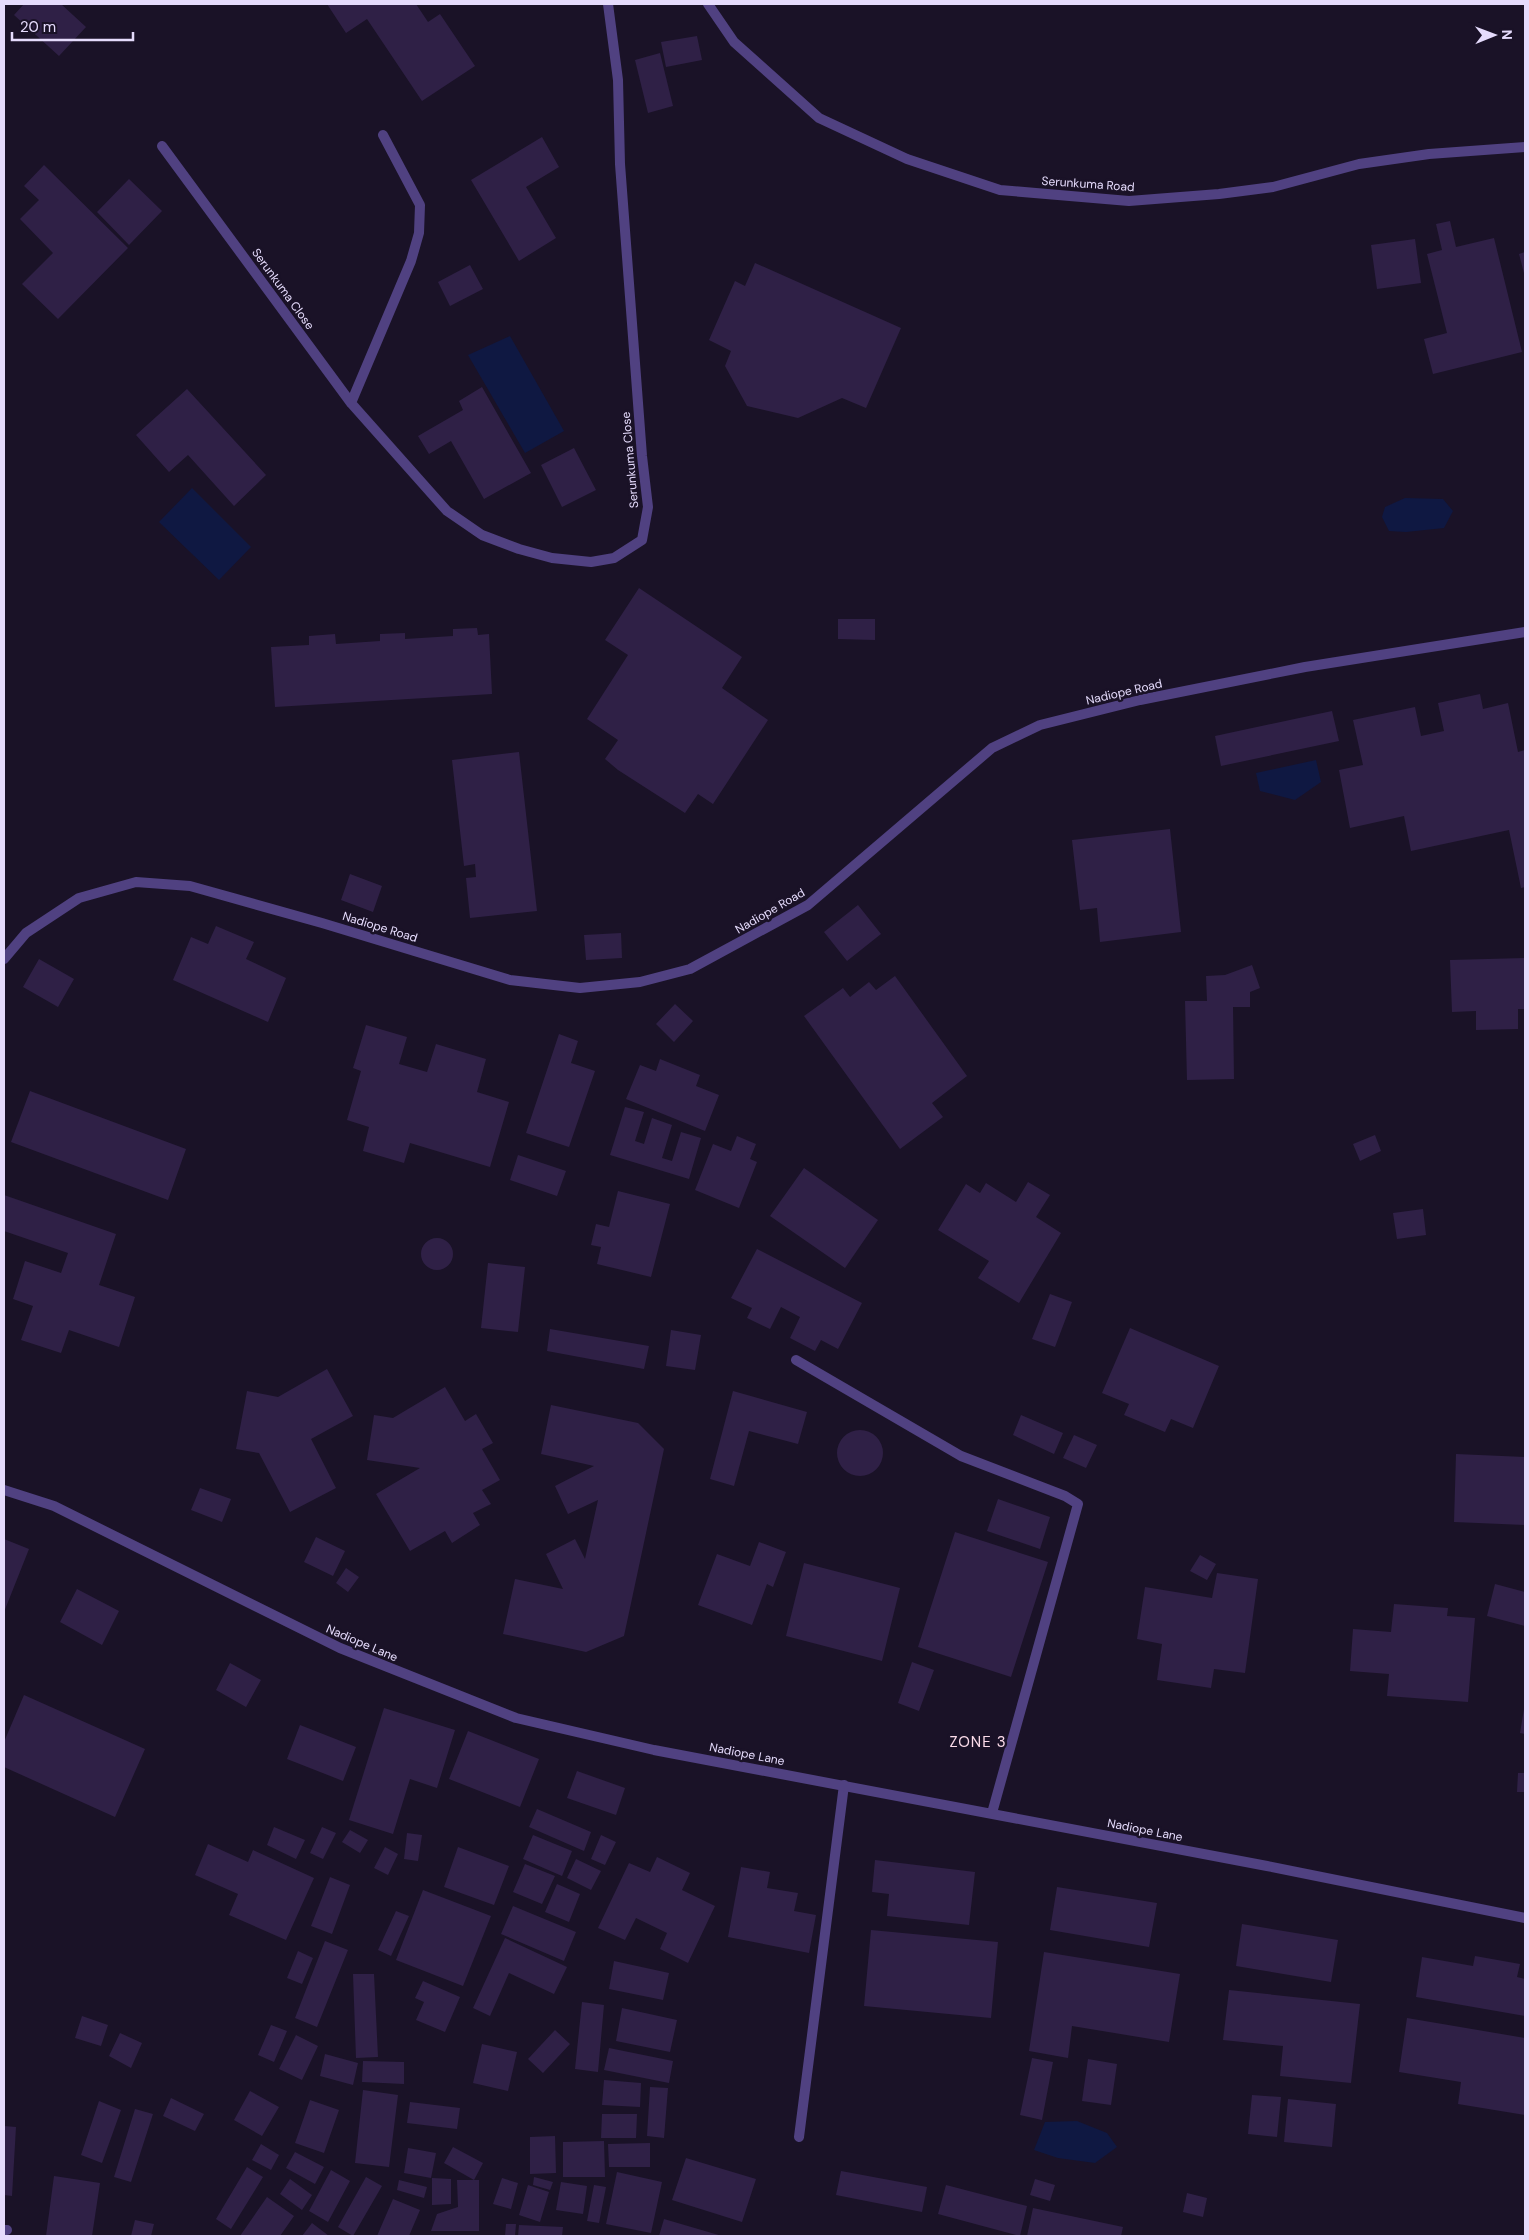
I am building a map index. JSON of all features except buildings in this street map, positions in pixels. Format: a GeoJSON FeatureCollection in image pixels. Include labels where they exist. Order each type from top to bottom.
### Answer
{"type":"FeatureCollection","features":[{"type":"Feature","properties":{"kind":"street","name":"Serunkuma Close"},"geometry":{"type":"LineString","coordinates":[[162,146],[351,402],[447,511],[482,535],[519,549],[552,558],[591,562],[614,558],[642,540],[648,507],[642,456],[620,164],[618,80],[608,4]]}},
{"type":"Feature","properties":{"kind":"street","name":"Serunkuma Road"},"geometry":{"type":"LineString","coordinates":[[708,4],[734,42],[820,118],[907,160],[1000,190],[1129,201],[1209,195],[1273,187],[1359,164],[1429,154],[1525,147]]}},
{"type":"Feature","properties":{"kind":"street"},"geometry":{"type":"LineString","coordinates":[[351,402],[411,261],[420,233],[420,205],[383,135]]}},
{"type":"Feature","properties":{"kind":"street","name":"Nadiope Road"},"geometry":{"type":"LineString","coordinates":[[4,959],[26,933],[79,898],[136,882],[190,886],[322,923],[510,980],[580,988],[640,982],[690,969],[808,905],[992,748],[1040,725],[1140,700],[1305,667],[1525,632]]}},
{"type":"Feature","properties":{"kind":"street"},"geometry":{"type":"LineString","coordinates":[[796,1360],[961,1456],[1065,1496],[1078,1504],[992,1813]]}},
{"type":"Feature","properties":{"kind":"street","name":"Nadiope Lane"},"geometry":{"type":"LineString","coordinates":[[4,1490],[54,1506],[340,1648],[516,1718],[654,1750],[992,1813],[1525,1918]]}},
{"type":"Feature","properties":{"kind":"street"},"geometry":{"type":"LineString","coordinates":[[799,2137],[844,1785]]}},
{"type":"Feature","properties":{"kind":"water"},"geometry":{"type":"Polygon","coordinates":[[[510,336],[564,431],[525,453],[468,355],[510,336]]]}},
{"type":"Feature","properties":{"kind":"water"},"geometry":{"type":"Polygon","coordinates":[[[192,488],[251,547],[219,580],[159,522],[192,488]]]}},
{"type":"Feature","properties":{"kind":"water"},"geometry":{"type":"Polygon","coordinates":[[[1405,498],[1443,499],[1453,511],[1444,528],[1406,532],[1389,531],[1382,517],[1385,507],[1405,498]]]}},
{"type":"Feature","properties":{"kind":"water"},"geometry":{"type":"Polygon","coordinates":[[[1316,760],[1321,782],[1295,800],[1260,791],[1256,773],[1316,760]]]}},
{"type":"Feature","properties":{"kind":"water"},"geometry":{"type":"Polygon","coordinates":[[[1077,2121],[1107,2133],[1117,2147],[1095,2163],[1058,2158],[1034,2150],[1045,2122],[1077,2121]]]}},
{"type":"Feature","properties":{"kind":"district","name":"ZONE 3"},"geometry":{"type":"Point","coordinates":[978,1742]}}]}
